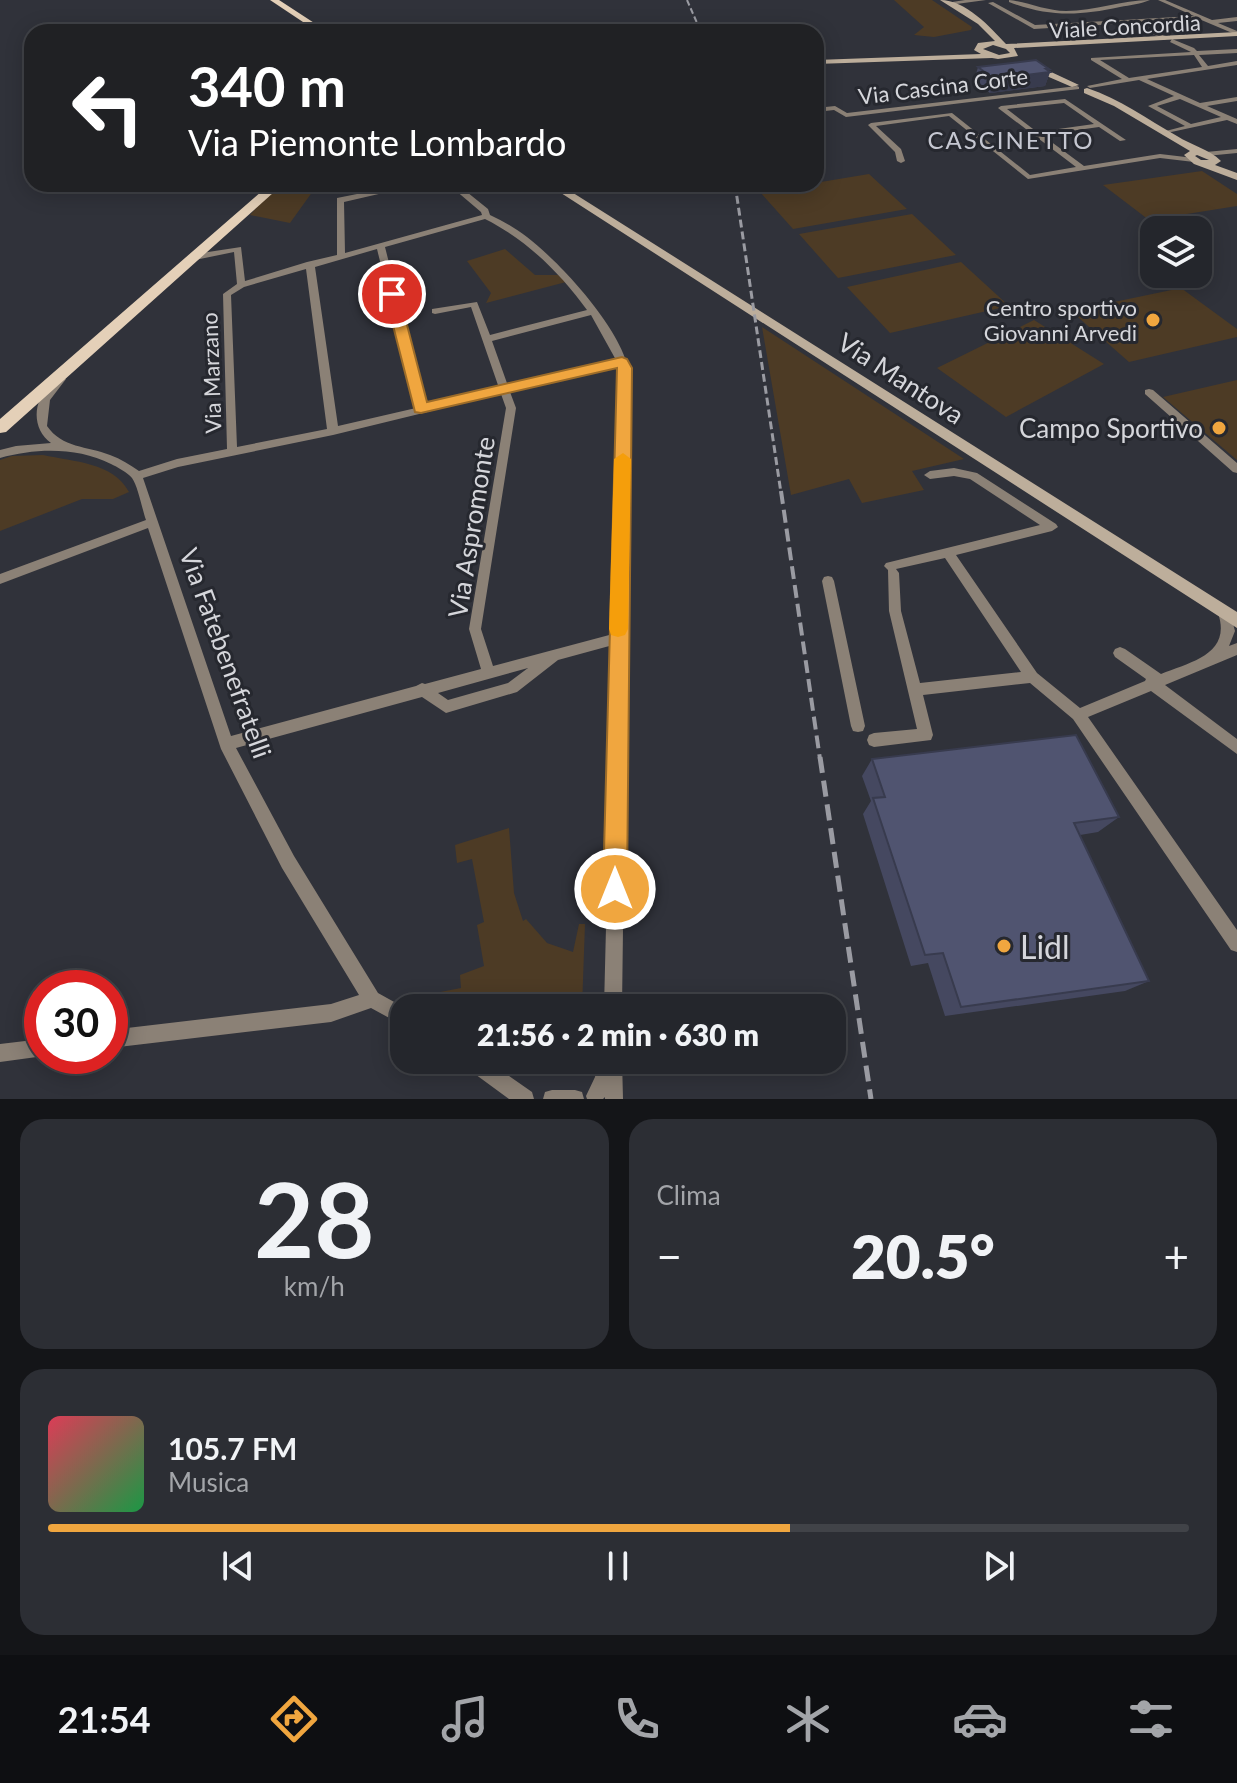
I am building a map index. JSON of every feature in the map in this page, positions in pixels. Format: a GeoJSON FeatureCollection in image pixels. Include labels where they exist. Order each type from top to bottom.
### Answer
{"type":"FeatureCollection","features":[{"type":"Feature","properties":{"kind":"main road"},"geometry":{"type":"LineString","coordinates":[[265,0],[302,24]]}},
{"type":"Feature","properties":{"kind":"main road"},"geometry":{"type":"LineString","coordinates":[[274,0],[312,24]]}},
{"type":"Feature","properties":{"kind":"main road"},"geometry":{"type":"LineString","coordinates":[[948,1],[989,29],[1004,45]]}},
{"type":"Feature","properties":{"kind":"main road"},"geometry":{"type":"LineString","coordinates":[[968,14],[983,30],[982,45],[978,50],[989,56]]}},
{"type":"Feature","properties":{"kind":"main road","name":"Viale Concordia"},"geometry":{"type":"LineString","coordinates":[[824,62],[1003,57],[1015,53],[1237,35]]}},
{"type":"Feature","properties":{"kind":"main road","name":"Viale Concordia"},"geometry":{"type":"LineString","coordinates":[[824,61],[982,45],[1169,40]]}},
{"type":"Feature","properties":{"kind":"main road","name":"Viale Concordia"},"geometry":{"type":"LineString","coordinates":[[1004,45],[1015,53]]}},
{"type":"Feature","properties":{"kind":"main road"},"geometry":{"type":"LineString","coordinates":[[1015,53],[1102,96],[1237,176]]}},
{"type":"Feature","properties":{"kind":"main road"},"geometry":{"type":"LineString","coordinates":[[1003,57],[1052,72],[1084,87]]}},
{"type":"Feature","properties":{"kind":"main road"},"geometry":{"type":"LineString","coordinates":[[0,415],[259,192]]}},
{"type":"Feature","properties":{"kind":"main road"},"geometry":{"type":"LineString","coordinates":[[0,428],[268,192]]}},
{"type":"Feature","properties":{"kind":"main road","name":"Via Mantova"},"geometry":{"type":"LineString","coordinates":[[565,192],[1230,617]]}},
{"type":"Feature","properties":{"kind":"street"},"geometry":{"type":"LineString","coordinates":[[948,1],[1010,0],[1049,13],[1089,13],[1147,0]]}},
{"type":"Feature","properties":{"kind":"street"},"geometry":{"type":"LineString","coordinates":[[1160,0],[1171,0]]}},
{"type":"Feature","properties":{"kind":"street"},"geometry":{"type":"LineString","coordinates":[[1160,0],[1237,35]]}},
{"type":"Feature","properties":{"kind":"street"},"geometry":{"type":"LineString","coordinates":[[987,1],[1034,27],[1197,18]]}},
{"type":"Feature","properties":{"kind":"street"},"geometry":{"type":"LineString","coordinates":[[1094,3],[1106,10]]}},
{"type":"Feature","properties":{"kind":"street"},"geometry":{"type":"LineString","coordinates":[[1089,13],[1104,24]]}},
{"type":"Feature","properties":{"kind":"street"},"geometry":{"type":"LineString","coordinates":[[1209,22],[1237,19]]}},
{"type":"Feature","properties":{"kind":"street"},"geometry":{"type":"LineString","coordinates":[[1129,22],[1195,52],[1206,68]]}},
{"type":"Feature","properties":{"kind":"street"},"geometry":{"type":"LineString","coordinates":[[1128,80],[1093,59],[1237,51]]}},
{"type":"Feature","properties":{"kind":"street","name":"Via Cascina Corte"},"geometry":{"type":"LineString","coordinates":[[824,109],[835,108],[846,115],[1084,87],[1237,63]]}},
{"type":"Feature","properties":{"kind":"street"},"geometry":{"type":"LineString","coordinates":[[1139,78],[1233,120]]}},
{"type":"Feature","properties":{"kind":"street"},"geometry":{"type":"LineString","coordinates":[[1181,96],[1151,106],[1188,125]]}},
{"type":"Feature","properties":{"kind":"street"},"geometry":{"type":"LineString","coordinates":[[1201,105],[1237,99]]}},
{"type":"Feature","properties":{"kind":"street"},"geometry":{"type":"LineString","coordinates":[[1082,168],[1001,108],[1065,101],[1122,140]]}},
{"type":"Feature","properties":{"kind":"street"},"geometry":{"type":"LineString","coordinates":[[901,161],[898,151],[871,125],[950,114],[1028,177],[1160,156],[1201,156],[1237,151]]}},
{"type":"Feature","properties":{"kind":"street"},"geometry":{"type":"LineString","coordinates":[[1164,133],[1188,125],[1233,120]]}},
{"type":"Feature","properties":{"kind":"street"},"geometry":{"type":"LineString","coordinates":[[1036,134],[1100,125]]}},
{"type":"Feature","properties":{"kind":"street"},"geometry":{"type":"LineString","coordinates":[[341,255],[340,200],[379,192]]}},
{"type":"Feature","properties":{"kind":"street"},"geometry":{"type":"LineString","coordinates":[[462,192],[485,211],[486,216],[555,265],[572,282],[622,362],[624,402],[613,994]]}},
{"type":"Feature","properties":{"kind":"street"},"geometry":{"type":"LineString","coordinates":[[241,285],[486,216]]}},
{"type":"Feature","properties":{"kind":"street"},"geometry":{"type":"LineString","coordinates":[[380,245],[421,408]]}},
{"type":"Feature","properties":{"kind":"street","name":"Via Marzano"},"geometry":{"type":"LineString","coordinates":[[195,257],[238,249],[241,285],[227,294],[232,452]]}},
{"type":"Feature","properties":{"kind":"street"},"geometry":{"type":"LineString","coordinates":[[310,264],[333,431]]}},
{"type":"Feature","properties":{"kind":"street","name":"Via Aspromonte"},"geometry":{"type":"LineString","coordinates":[[435,311],[474,304],[505,389],[511,416],[475,629],[488,671]]}},
{"type":"Feature","properties":{"kind":"street"},"geometry":{"type":"LineString","coordinates":[[487,339],[592,312]]}},
{"type":"Feature","properties":{"kind":"street"},"geometry":{"type":"LineString","coordinates":[[69,449],[50,438],[42,426],[42,416],[45,400],[79,359]]}},
{"type":"Feature","properties":{"kind":"street"},"geometry":{"type":"LineString","coordinates":[[0,454],[37,445],[69,449],[118,461],[137,476],[177,463],[333,431],[622,362]]}},
{"type":"Feature","properties":{"kind":"street"},"geometry":{"type":"LineString","coordinates":[[1149,392],[1237,469]]}},
{"type":"Feature","properties":{"kind":"street"},"geometry":{"type":"LineString","coordinates":[[874,740],[926,735],[895,611],[892,570],[1052,527],[973,476],[954,472],[930,475]]}},
{"type":"Feature","properties":{"kind":"street","name":"Via Fatebenefratelli"},"geometry":{"type":"LineString","coordinates":[[137,476],[226,744],[288,862],[372,999],[390,1009]]}},
{"type":"Feature","properties":{"kind":"street"},"geometry":{"type":"LineString","coordinates":[[0,579],[152,522]]}},
{"type":"Feature","properties":{"kind":"street"},"geometry":{"type":"LineString","coordinates":[[948,553],[1032,677],[1078,715],[1237,944]]}},
{"type":"Feature","properties":{"kind":"street"},"geometry":{"type":"LineString","coordinates":[[828,581],[858,726]]}},
{"type":"Feature","properties":{"kind":"street","name":"Via Mantova"},"geometry":{"type":"LineString","coordinates":[[1211,658],[1227,641],[1230,617]]}},
{"type":"Feature","properties":{"kind":"street"},"geometry":{"type":"LineString","coordinates":[[226,744],[618,638]]}},
{"type":"Feature","properties":{"kind":"street"},"geometry":{"type":"LineString","coordinates":[[1078,715],[1237,649]]}},
{"type":"Feature","properties":{"kind":"street"},"geometry":{"type":"LineString","coordinates":[[1120,653],[1237,747]]}},
{"type":"Feature","properties":{"kind":"street"},"geometry":{"type":"LineString","coordinates":[[422,689],[446,707],[512,688],[557,655]]}},
{"type":"Feature","properties":{"kind":"street"},"geometry":{"type":"LineString","coordinates":[[916,690],[1032,677]]}},
{"type":"Feature","properties":{"kind":"street"},"geometry":{"type":"LineString","coordinates":[[128,1037],[331,1013],[372,999]]}},
{"type":"Feature","properties":{"kind":"street"},"geometry":{"type":"LineString","coordinates":[[0,1053],[24,1050]]}},
{"type":"Feature","properties":{"kind":"street"},"geometry":{"type":"LineString","coordinates":[[490,1074],[525,1099]]}},
{"type":"Feature","properties":{"kind":"street"},"geometry":{"type":"LineString","coordinates":[[604,1098],[608,1074]]}},
{"type":"Feature","properties":{"kind":"street"},"geometry":{"type":"LineString","coordinates":[[552,1099],[575,1099]]}},
{"type":"Feature","properties":{"kind":"shaded area"},"geometry":{"type":"Polygon","coordinates":[[[894,0],[932,0],[972,27],[971,30],[934,37],[914,35],[924,27],[894,0]]]}},
{"type":"Feature","properties":{"kind":"shaded area"},"geometry":{"type":"Polygon","coordinates":[[[1202,171],[1237,194],[1237,206],[1174,216],[1144,216],[1103,185],[1202,171]]]}},
{"type":"Feature","properties":{"kind":"shaded area"},"geometry":{"type":"Polygon","coordinates":[[[869,174],[907,209],[793,229],[760,192],[824,192],[824,181],[869,174]]]}},
{"type":"Feature","properties":{"kind":"shaded area"},"geometry":{"type":"Polygon","coordinates":[[[271,192],[312,192],[290,223],[250,215],[271,192]]]}},
{"type":"Feature","properties":{"kind":"shaded area"},"geometry":{"type":"Polygon","coordinates":[[[912,214],[956,255],[838,278],[799,234],[912,214]]]}},
{"type":"Feature","properties":{"kind":"shaded area"},"geometry":{"type":"Polygon","coordinates":[[[505,249],[535,275],[558,275],[566,282],[486,303],[491,293],[467,261],[505,249]]]}},
{"type":"Feature","properties":{"kind":"shaded area"},"geometry":{"type":"Polygon","coordinates":[[[961,262],[1009,306],[890,333],[847,287],[961,262]]]}},
{"type":"Feature","properties":{"kind":"shaded area","name":"Centro sportivo Giovanni Arvedi"},"geometry":{"type":"Polygon","coordinates":[[[1181,288],[1237,329],[1237,337],[1129,362],[1071,311],[1181,288]]]}},
{"type":"Feature","properties":{"kind":"shaded area"},"geometry":{"type":"Polygon","coordinates":[[[1034,320],[1104,364],[1006,417],[937,368],[1034,320]]]}},
{"type":"Feature","properties":{"kind":"shaded area"},"geometry":{"type":"Polygon","coordinates":[[[762,327],[964,459],[912,471],[924,490],[862,503],[849,479],[791,495],[762,327]]]}},
{"type":"Feature","properties":{"kind":"shaded area","name":"Campo Sportivo"},"geometry":{"type":"Polygon","coordinates":[[[1237,380],[1237,460],[1163,397],[1237,380]]]}},
{"type":"Feature","properties":{"kind":"shaded area"},"geometry":{"type":"Polygon","coordinates":[[[43,455],[103,469],[122,482],[129,492],[113,499],[82,499],[0,531],[0,460],[12,456],[43,455]]]}},
{"type":"Feature","properties":{"kind":"shaded area"},"geometry":{"type":"Polygon","coordinates":[[[509,828],[514,893],[523,921],[526,919],[547,943],[573,952],[579,924],[585,924],[582,994],[430,994],[461,988],[460,975],[484,966],[477,925],[484,922],[472,859],[457,863],[455,845],[509,828]]]}},
{"type":"Feature","properties":{"kind":"building"},"geometry":{"type":"Polygon","coordinates":[[[1036,60],[1050,72],[994,79],[978,67],[1036,60]]]}},
{"type":"Feature","properties":{"kind":"building"},"geometry":{"type":"Polygon","coordinates":[[[1076,735],[1119,817],[1074,823],[1149,981],[961,1007],[943,953],[925,955],[873,798],[885,797],[872,759],[1076,735]]]}},
{"type":"Feature","properties":{"kind":"railway"},"geometry":{"type":"LineString","coordinates":[[687,0],[698,24]]}},
{"type":"Feature","properties":{"kind":"railway"},"geometry":{"type":"LineString","coordinates":[[736,192],[781,493]]}},
{"type":"Feature","properties":{"kind":"railway"},"geometry":{"type":"LineString","coordinates":[[781,491],[820,759]]}},
{"type":"Feature","properties":{"kind":"railway"},"geometry":{"type":"LineString","coordinates":[[820,757],[871,1099]]}},
{"type":"Feature","properties":{"kind":"slow traffic"},"geometry":{"type":"LineString","coordinates":[[618,629],[623,459]]}},
{"type":"Feature","properties":{"kind":"place","name":"Centro sportivo Giovanni Arvedi"},"geometry":{"type":"Point","coordinates":[1153,320]}},
{"type":"Feature","properties":{"kind":"place","name":"Campo Sportivo"},"geometry":{"type":"Point","coordinates":[1219,428]}},
{"type":"Feature","properties":{"kind":"place","name":"Lidl"},"geometry":{"type":"Point","coordinates":[1004,946]}},
{"type":"Feature","properties":{"kind":"district","name":"CASCINETTO"},"geometry":{"type":"Point","coordinates":[1011,139]}},
{"type":"Feature","properties":{"kind":"route"},"geometry":{"type":"LineString","coordinates":[[392,294],[421,408],[622,362],[624,402],[615,889]]}}]}
